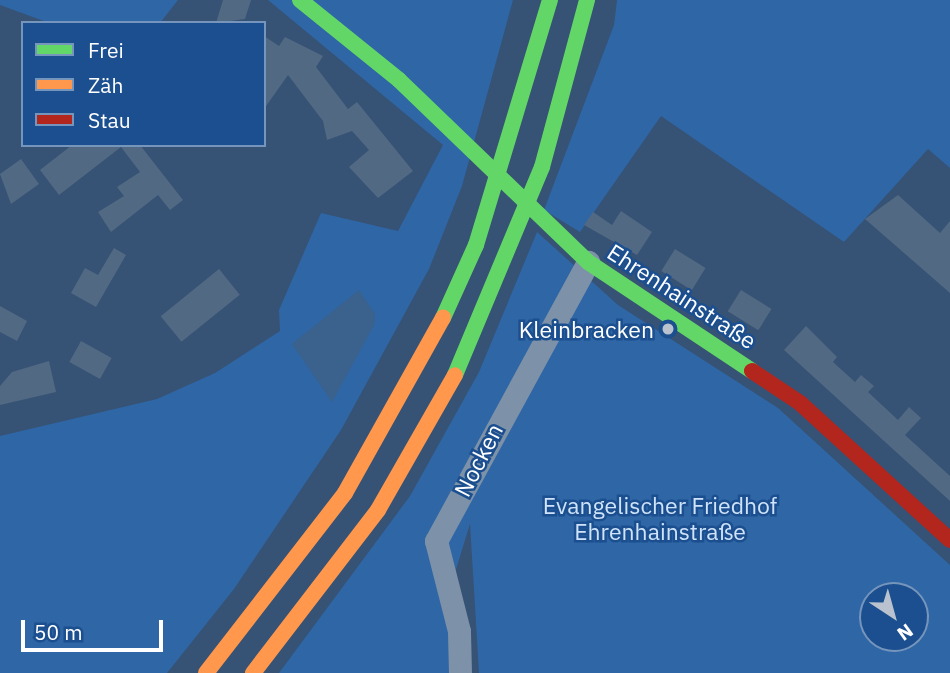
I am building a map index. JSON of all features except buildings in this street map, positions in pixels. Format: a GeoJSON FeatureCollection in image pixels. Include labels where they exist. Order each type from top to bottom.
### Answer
{"type":"FeatureCollection","features":[{"type":"Feature","properties":{"kind":"main road","name":"Ehrenhainstraße"},"geometry":{"type":"LineString","coordinates":[[300,0],[343,30],[588,262],[800,403],[950,540]]}},
{"type":"Feature","properties":{"kind":"main road"},"geometry":{"type":"LineString","coordinates":[[206,673],[345,493],[433,341],[480,232],[550,0]]}},
{"type":"Feature","properties":{"kind":"main road"},"geometry":{"type":"LineString","coordinates":[[253,673],[378,510],[466,356],[542,167],[587,0]]}},
{"type":"Feature","properties":{"kind":"street","name":"Nocken"},"geometry":{"type":"LineString","coordinates":[[460,673],[460,631],[436,541],[588,262]]}},
{"type":"Feature","properties":{"kind":"green space"},"geometry":{"type":"Polygon","coordinates":[[[0,0],[178,0],[162,21],[44,21],[0,5],[0,0]]]}},
{"type":"Feature","properties":{"kind":"green space"},"geometry":{"type":"Polygon","coordinates":[[[268,0],[513,0],[462,186],[429,269],[341,430],[234,589],[167,673],[0,673],[0,436],[157,399],[215,373],[280,331],[279,310],[321,213],[398,231],[443,145],[268,0]]]}},
{"type":"Feature","properties":{"kind":"green space"},"geometry":{"type":"Polygon","coordinates":[[[617,0],[950,0],[950,168],[928,149],[844,242],[661,116],[580,232],[544,210],[614,25],[617,0]]]}},
{"type":"Feature","properties":{"kind":"green space","name":"Evangelischer Friedhof Ehrenhainstraße"},"geometry":{"type":"Polygon","coordinates":[[[537,232],[618,305],[778,408],[950,565],[950,673],[479,673],[470,524],[445,605],[453,673],[279,673],[410,496],[479,372],[537,232]]]}},
{"type":"Feature","properties":{"kind":"shaded area"},"geometry":{"type":"Polygon","coordinates":[[[359,290],[375,314],[374,325],[332,402],[292,344],[359,290]]]}},
{"type":"Feature","properties":{"kind":"traffic: fast"},"geometry":{"type":"LineString","coordinates":[[300,0],[399,80],[588,262],[752,371]]}},
{"type":"Feature","properties":{"kind":"traffic: fast"},"geometry":{"type":"LineString","coordinates":[[443,318],[476,245],[550,0]]}},
{"type":"Feature","properties":{"kind":"traffic: fast"},"geometry":{"type":"LineString","coordinates":[[455,375],[542,167],[587,0]]}},
{"type":"Feature","properties":{"kind":"traffic: slow"},"geometry":{"type":"LineString","coordinates":[[206,673],[345,493],[443,318]]}},
{"type":"Feature","properties":{"kind":"traffic: slow"},"geometry":{"type":"LineString","coordinates":[[253,673],[378,510],[455,375]]}},
{"type":"Feature","properties":{"kind":"traffic: jam"},"geometry":{"type":"LineString","coordinates":[[752,371],[800,403],[950,540]]}},
{"type":"Feature","properties":{"kind":"place","name":"Kleinbracken"},"geometry":{"type":"Point","coordinates":[668,329]}}]}
